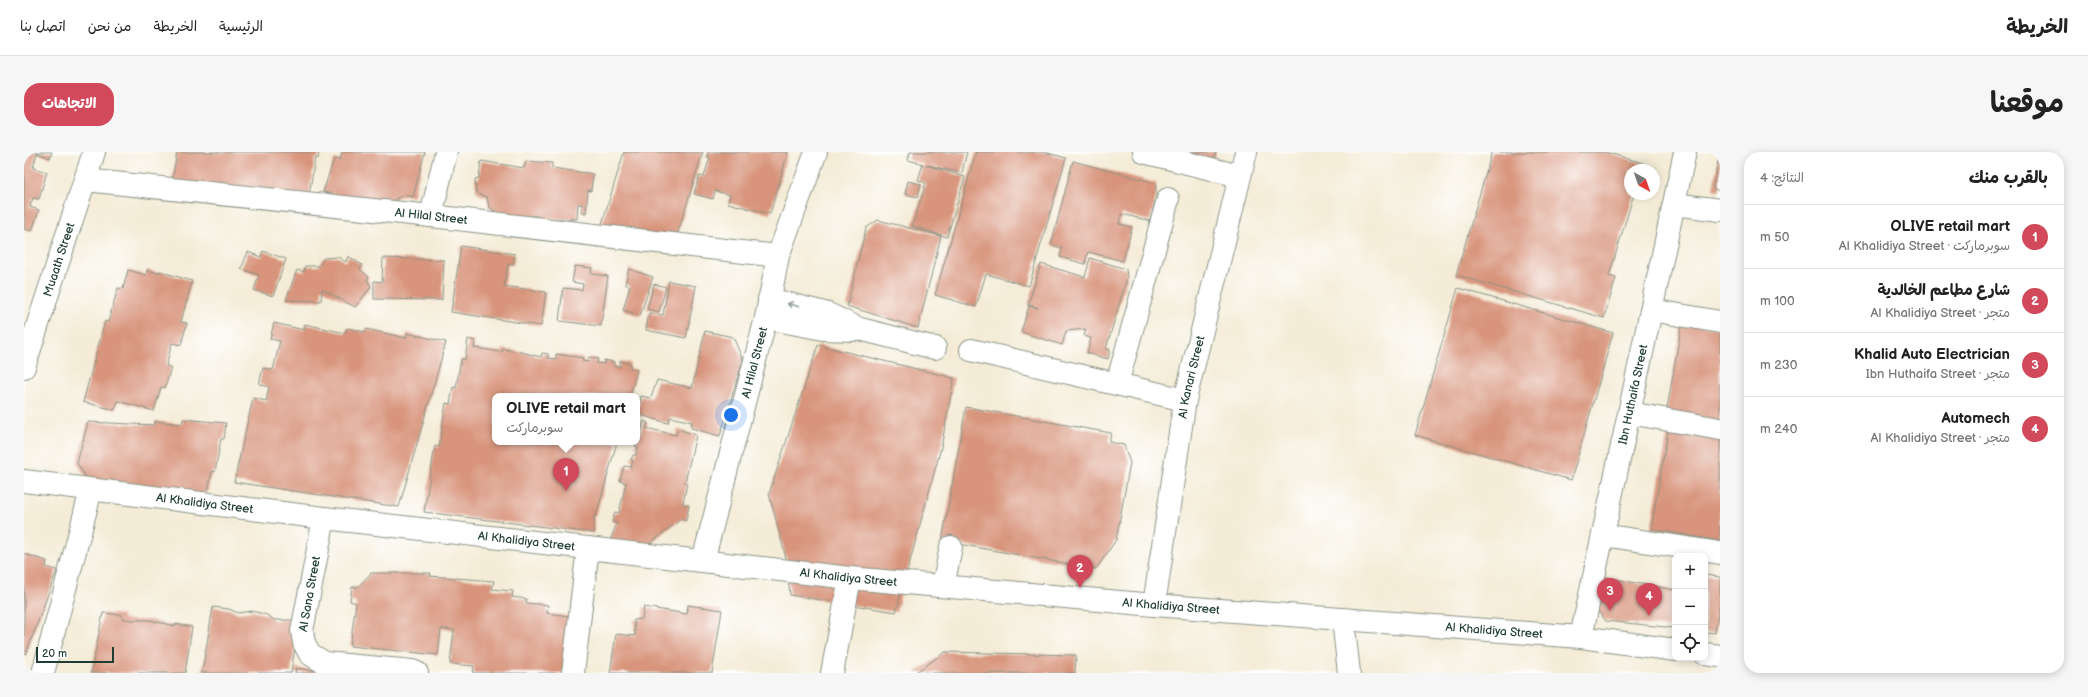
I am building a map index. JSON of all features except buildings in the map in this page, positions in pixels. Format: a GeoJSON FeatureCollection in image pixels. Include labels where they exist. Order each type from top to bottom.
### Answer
{"type":"FeatureCollection","features":[{"type":"Feature","properties":{"kind":"street","name":"Muaath Street"},"geometry":{"type":"LineString","coordinates":[[24,367],[94,152]]}},
{"type":"Feature","properties":{"kind":"street"},"geometry":{"type":"LineString","coordinates":[[430,216],[446,152]]}},
{"type":"Feature","properties":{"kind":"street","name":"Al Hilal Street"},"geometry":{"type":"LineString","coordinates":[[703,561],[768,309],[778,256],[816,152]]}},
{"type":"Feature","properties":{"kind":"street"},"geometry":{"type":"LineString","coordinates":[[1144,152],[1239,176]]}},
{"type":"Feature","properties":{"kind":"street","name":"Al Kanari Street"},"geometry":{"type":"LineString","coordinates":[[1154,605],[1185,400],[1246,152]]}},
{"type":"Feature","properties":{"kind":"street","name":"Ibn Huthaifa Street"},"geometry":{"type":"LineString","coordinates":[[1581,637],[1685,152]]}},
{"type":"Feature","properties":{"kind":"street","name":"Al Hilal Street"},"geometry":{"type":"LineString","coordinates":[[85,180],[430,216],[778,256]]}},
{"type":"Feature","properties":{"kind":"street"},"geometry":{"type":"LineString","coordinates":[[1117,384],[1168,199]]}},
{"type":"Feature","properties":{"kind":"street"},"geometry":{"type":"LineString","coordinates":[[1674,204],[1720,210]]}},
{"type":"Feature","properties":{"kind":"street"},"geometry":{"type":"LineString","coordinates":[[768,309],[833,316],[860,329],[935,348]]}},
{"type":"Feature","properties":{"kind":"street"},"geometry":{"type":"LineString","coordinates":[[1651,310],[1720,322]]}},
{"type":"Feature","properties":{"kind":"street"},"geometry":{"type":"LineString","coordinates":[[971,350],[1185,400]]}},
{"type":"Feature","properties":{"kind":"street"},"geometry":{"type":"LineString","coordinates":[[1629,413],[1720,429]]}},
{"type":"Feature","properties":{"kind":"street","name":"Al Khalidiya Street"},"geometry":{"type":"LineString","coordinates":[[24,481],[324,518],[850,578],[1154,605],[1581,637],[1672,650]]}},
{"type":"Feature","properties":{"kind":"street"},"geometry":{"type":"LineString","coordinates":[[43,673],[91,490]]}},
{"type":"Feature","properties":{"kind":"street","name":"Al Sana Street"},"geometry":{"type":"LineString","coordinates":[[324,518],[302,631],[304,643],[310,654],[325,668],[412,671],[417,673]]}},
{"type":"Feature","properties":{"kind":"street"},"geometry":{"type":"LineString","coordinates":[[1603,535],[1720,553]]}},
{"type":"Feature","properties":{"kind":"street"},"geometry":{"type":"LineString","coordinates":[[944,586],[951,547]]}},
{"type":"Feature","properties":{"kind":"street"},"geometry":{"type":"LineString","coordinates":[[573,673],[588,548]]}},
{"type":"Feature","properties":{"kind":"street"},"geometry":{"type":"LineString","coordinates":[[832,673],[850,578]]}},
{"type":"Feature","properties":{"kind":"street"},"geometry":{"type":"LineString","coordinates":[[1343,619],[1349,673]]}},
{"type":"Feature","properties":{"kind":"street"},"geometry":{"type":"LineString","coordinates":[[1708,654],[1720,656]]}},
{"type":"Feature","properties":{"kind":"place","name":"OLIVE retail mart"},"geometry":{"type":"Point","coordinates":[566,491]}},
{"type":"Feature","properties":{"kind":"place","name":"شارع مطاعم الخالدية"},"geometry":{"type":"Point","coordinates":[1080,588]}},
{"type":"Feature","properties":{"kind":"place","name":"Khalid Auto Electrician"},"geometry":{"type":"Point","coordinates":[1610,611]}},
{"type":"Feature","properties":{"kind":"place","name":"Automech"},"geometry":{"type":"Point","coordinates":[1649,616]}}]}
